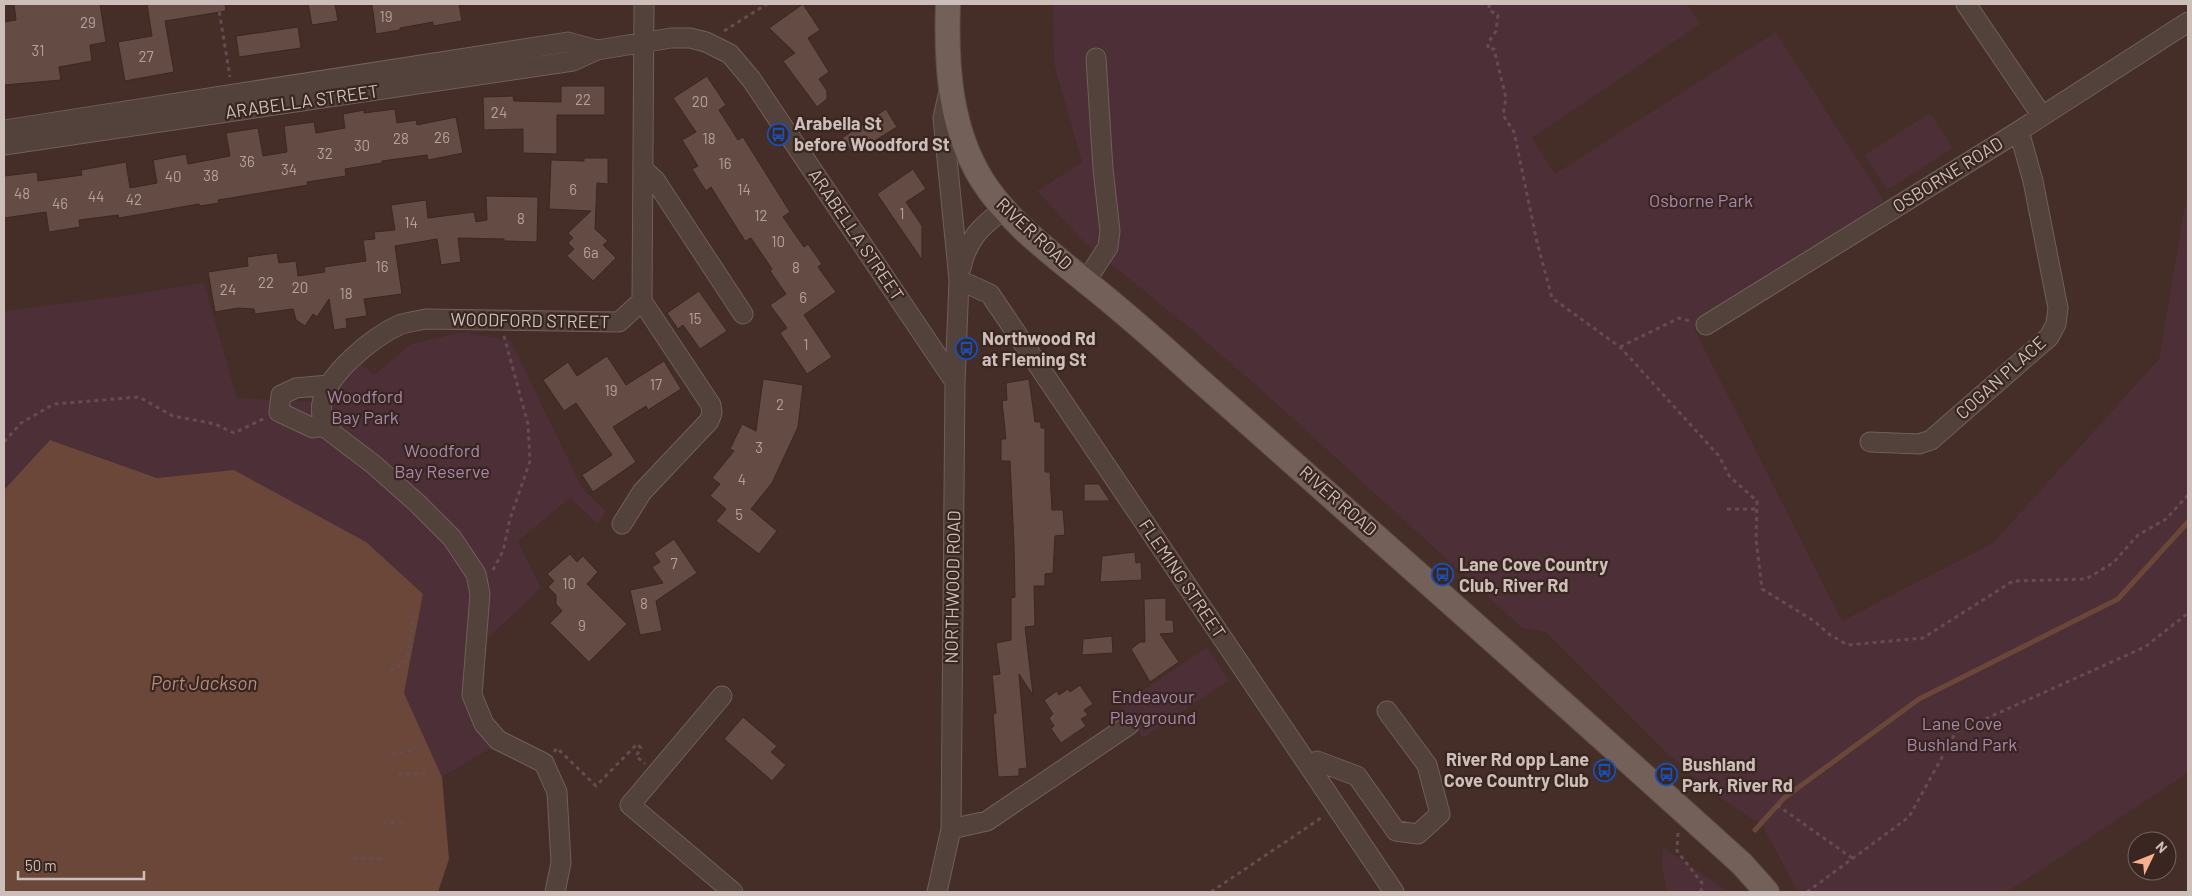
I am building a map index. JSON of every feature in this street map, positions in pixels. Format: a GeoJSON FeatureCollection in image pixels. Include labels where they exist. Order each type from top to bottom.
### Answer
{"type":"FeatureCollection","features":[{"type":"Feature","properties":{"kind":"main road","name":"NORTHWOOD ROAD"},"geometry":{"type":"LineString","coordinates":[[948,4],[947,44],[950,84]]}},
{"type":"Feature","properties":{"kind":"main road","name":"RIVER ROAD"},"geometry":{"type":"LineString","coordinates":[[950,84],[956,117],[968,153],[981,178],[1003,210],[1362,521],[1680,807],[1742,864],[1767,892]]}},
{"type":"Feature","properties":{"kind":"street"},"geometry":{"type":"LineString","coordinates":[[622,524],[642,492],[709,421],[712,413],[711,405],[642,301],[644,4]]}},
{"type":"Feature","properties":{"kind":"street"},"geometry":{"type":"LineString","coordinates":[[1966,4],[2042,116]]}},
{"type":"Feature","properties":{"kind":"street","name":"OSBORNE ROAD"},"geometry":{"type":"LineString","coordinates":[[1706,325],[2020,131],[2188,22]]}},
{"type":"Feature","properties":{"kind":"street","name":"ARABELLA STREET"},"geometry":{"type":"LineString","coordinates":[[4,146],[573,62],[597,50],[644,41],[690,38],[706,42],[730,54],[751,79],[955,382]]}},
{"type":"Feature","properties":{"kind":"street","name":"ARABELLA STREET"},"geometry":{"type":"LineString","coordinates":[[4,130],[568,42],[597,50]]}},
{"type":"Feature","properties":{"kind":"street"},"geometry":{"type":"LineString","coordinates":[[1086,281],[1108,247],[1110,231],[1103,169],[1096,58]]}},
{"type":"Feature","properties":{"kind":"street","name":"NORTHWOOD ROAD"},"geometry":{"type":"LineString","coordinates":[[936,892],[951,829],[955,382],[959,280],[943,118],[950,84]]}},
{"type":"Feature","properties":{"kind":"street","name":"COGAN PLACE"},"geometry":{"type":"LineString","coordinates":[[1870,442],[1919,444],[1931,440],[2042,343],[2056,324],[2058,308],[2033,181],[2020,131]]}},
{"type":"Feature","properties":{"kind":"street"},"geometry":{"type":"LineString","coordinates":[[643,169],[655,180],[743,314]]}},
{"type":"Feature","properties":{"kind":"street","name":"NORTHWOOD ROAD"},"geometry":{"type":"LineString","coordinates":[[959,280],[968,245],[981,226],[1003,210]]}},
{"type":"Feature","properties":{"kind":"street","name":"FLEMING STREET"},"geometry":{"type":"LineString","coordinates":[[959,280],[990,294],[1394,892]]}},
{"type":"Feature","properties":{"kind":"street","name":"WOODFORD STREET"},"geometry":{"type":"LineString","coordinates":[[324,426],[321,404],[328,385],[354,357],[378,336],[401,324],[426,319],[619,322],[642,301]]}},
{"type":"Feature","properties":{"kind":"street"},"geometry":{"type":"LineString","coordinates":[[328,385],[296,388],[280,395],[279,412],[313,428],[324,426],[373,464],[417,503],[452,538],[476,574],[480,594],[472,696],[484,724],[498,740],[544,763],[557,792],[561,863],[555,892]]}},
{"type":"Feature","properties":{"kind":"street"},"geometry":{"type":"LineString","coordinates":[[722,696],[630,805],[733,892]]}},
{"type":"Feature","properties":{"kind":"street"},"geometry":{"type":"LineString","coordinates":[[1309,766],[1317,761],[1357,776],[1396,831],[1418,834],[1440,814],[1427,765],[1387,711]]}},
{"type":"Feature","properties":{"kind":"street"},"geometry":{"type":"LineString","coordinates":[[951,829],[988,821],[1129,725]]}},
{"type":"Feature","properties":{"kind":"path"},"geometry":{"type":"LineString","coordinates":[[218,4],[231,81]]}},
{"type":"Feature","properties":{"kind":"path"},"geometry":{"type":"LineString","coordinates":[[706,42],[767,4]]}},
{"type":"Feature","properties":{"kind":"path"},"geometry":{"type":"LineString","coordinates":[[1489,4],[1489,10],[1498,15],[1496,31],[1488,43],[1488,49],[1494,49],[1506,98],[1503,115],[1514,132],[1536,242],[1552,298],[1620,347],[1719,456],[1730,477],[1757,501],[1756,539],[1762,589],[1814,621],[1830,635],[1848,646],[1923,638],[2014,581],[2086,579],[2113,562],[2138,535],[2166,519],[2188,495]]}},
{"type":"Feature","properties":{"kind":"path"},"geometry":{"type":"LineString","coordinates":[[1620,347],[1679,318],[1706,325]]}},
{"type":"Feature","properties":{"kind":"path"},"geometry":{"type":"LineString","coordinates":[[476,574],[493,572],[503,551],[510,518],[530,461],[528,424],[500,321]]}},
{"type":"Feature","properties":{"kind":"path"},"geometry":{"type":"LineString","coordinates":[[4,442],[21,423],[54,404],[140,397],[173,416],[215,424],[234,432],[279,412]]}},
{"type":"Feature","properties":{"kind":"path"},"geometry":{"type":"LineString","coordinates":[[1727,508],[1757,508]]}},
{"type":"Feature","properties":{"kind":"path"},"geometry":{"type":"LineString","coordinates":[[1807,892],[1909,817],[1956,732],[2145,647],[2188,613]]}},
{"type":"Feature","properties":{"kind":"path"},"geometry":{"type":"LineString","coordinates":[[390,670],[407,661],[414,615]]}},
{"type":"Feature","properties":{"kind":"path"},"geometry":{"type":"LineString","coordinates":[[557,748],[596,786],[636,744],[641,748],[636,756],[646,765]]}},
{"type":"Feature","properties":{"kind":"path"},"geometry":{"type":"LineString","coordinates":[[392,754],[417,750]]}},
{"type":"Feature","properties":{"kind":"path"},"geometry":{"type":"LineString","coordinates":[[398,774],[428,773]]}},
{"type":"Feature","properties":{"kind":"path"},"geometry":{"type":"LineString","coordinates":[[1777,805],[1852,858]]}},
{"type":"Feature","properties":{"kind":"path"},"geometry":{"type":"LineString","coordinates":[[1680,807],[1677,851],[1702,883],[1701,892]]}},
{"type":"Feature","properties":{"kind":"path"},"geometry":{"type":"LineString","coordinates":[[1211,892],[1337,808]]}},
{"type":"Feature","properties":{"kind":"path"},"geometry":{"type":"LineString","coordinates":[[383,822],[407,823]]}},
{"type":"Feature","properties":{"kind":"path"},"geometry":{"type":"LineString","coordinates":[[353,858],[381,859]]}},
{"type":"Feature","properties":{"kind":"green space"},"geometry":{"type":"Polygon","coordinates":[[[1053,4],[1687,4],[1700,24],[1532,138],[1555,174],[1776,32],[1884,201],[1694,328],[1842,621],[1993,543],[2159,359],[2186,199],[2188,197],[2188,773],[2007,892],[1798,892],[1762,825],[1711,792],[1667,753],[1547,633],[1521,627],[1277,404],[1195,332],[1085,243],[1037,191],[1082,162],[1054,64],[1053,4]]]}},
{"type":"Feature","properties":{"kind":"green space"},"geometry":{"type":"Polygon","coordinates":[[[1930,113],[1953,148],[1887,190],[1864,155],[1930,113]]]}},
{"type":"Feature","properties":{"kind":"green space","name":"Woodford Bay Reserve"},"geometry":{"type":"Polygon","coordinates":[[[204,283],[237,398],[315,402],[336,394],[338,388],[361,364],[374,375],[411,344],[463,332],[511,341],[582,488],[606,511],[598,524],[570,498],[518,541],[541,588],[471,651],[494,746],[442,777],[404,693],[423,594],[234,470],[157,478],[51,440],[4,490],[4,311],[117,297],[204,283]]]}},
{"type":"Feature","properties":{"kind":"green space","name":"Endeavour Playground"},"geometry":{"type":"Polygon","coordinates":[[[1207,647],[1229,680],[1143,738],[1120,706],[1207,647]]]}},
{"type":"Feature","properties":{"kind":"green space"},"geometry":{"type":"Polygon","coordinates":[[[1663,847],[1729,892],[1667,892],[1662,867],[1663,847]]]}},
{"type":"Feature","properties":{"kind":"water","name":"Port Jackson"},"geometry":{"type":"Polygon","coordinates":[[[50,440],[157,478],[234,470],[366,542],[423,594],[404,693],[442,777],[449,859],[438,892],[4,892],[4,490],[50,440]]]}},
{"type":"Feature","properties":{"kind":"building"},"geometry":{"type":"Polygon","coordinates":[[[14,4],[100,4],[106,42],[90,45],[92,61],[59,67],[61,80],[4,85],[4,22],[16,20],[14,4]]]}},
{"type":"Feature","properties":{"kind":"building"},"geometry":{"type":"Polygon","coordinates":[[[147,4],[225,4],[226,11],[165,21],[174,72],[125,81],[118,42],[152,36],[147,4]]]}},
{"type":"Feature","properties":{"kind":"building"},"geometry":{"type":"Polygon","coordinates":[[[308,4],[335,4],[338,21],[312,25],[308,4]]]}},
{"type":"Feature","properties":{"kind":"building"},"geometry":{"type":"Polygon","coordinates":[[[372,4],[459,4],[462,21],[433,26],[433,22],[376,34],[372,4]]]}},
{"type":"Feature","properties":{"kind":"building"},"geometry":{"type":"Polygon","coordinates":[[[803,4],[820,30],[808,38],[829,72],[819,79],[827,91],[827,99],[817,107],[783,61],[795,53],[769,28],[803,4]]]}},
{"type":"Feature","properties":{"kind":"building"},"geometry":{"type":"Polygon","coordinates":[[[298,27],[301,48],[239,57],[236,36],[298,27]]]}},
{"type":"Feature","properties":{"kind":"building"},"geometry":{"type":"Polygon","coordinates":[[[707,76],[726,105],[719,110],[738,140],[743,137],[790,212],[783,217],[804,247],[808,244],[822,264],[818,267],[836,292],[804,315],[832,357],[807,374],[780,333],[787,328],[770,305],[786,294],[751,238],[745,241],[711,187],[706,191],[692,169],[698,166],[682,140],[696,132],[673,98],[707,76]]]}},
{"type":"Feature","properties":{"kind":"building"},"geometry":{"type":"Polygon","coordinates":[[[561,86],[605,86],[605,115],[557,115],[557,154],[523,153],[523,129],[484,130],[483,97],[513,96],[514,101],[561,102],[561,86]]]}},
{"type":"Feature","properties":{"kind":"building"},"geometry":{"type":"Polygon","coordinates":[[[395,109],[397,123],[416,120],[417,125],[456,117],[463,153],[428,160],[427,155],[382,161],[382,163],[345,169],[346,176],[307,182],[308,185],[218,200],[219,203],[200,206],[199,204],[119,218],[118,215],[79,220],[80,227],[49,232],[46,212],[4,218],[4,176],[37,172],[38,181],[82,175],[81,170],[126,162],[130,188],[157,183],[153,160],[186,154],[188,164],[230,156],[226,133],[258,128],[263,156],[287,152],[284,126],[314,122],[316,133],[345,128],[343,114],[364,110],[364,113],[395,109]]]}},
{"type":"Feature","properties":{"kind":"building"},"geometry":{"type":"Polygon","coordinates":[[[886,109],[897,127],[853,154],[842,138],[886,109]]]}},
{"type":"Feature","properties":{"kind":"building"},"geometry":{"type":"Polygon","coordinates":[[[584,158],[608,158],[608,184],[597,183],[595,229],[608,241],[603,245],[616,258],[593,281],[567,256],[574,249],[568,243],[573,238],[568,233],[591,211],[549,209],[551,160],[584,161],[584,158]]]}},
{"type":"Feature","properties":{"kind":"building"},"geometry":{"type":"Polygon","coordinates":[[[913,169],[926,189],[906,202],[922,226],[922,260],[877,194],[913,169]]]}},
{"type":"Feature","properties":{"kind":"building"},"geometry":{"type":"Polygon","coordinates":[[[486,196],[538,197],[537,242],[458,238],[461,262],[441,265],[437,239],[395,246],[402,294],[364,299],[367,316],[346,319],[347,328],[334,330],[329,299],[317,317],[313,314],[305,326],[296,320],[293,309],[255,314],[254,309],[238,308],[215,312],[208,272],[248,266],[247,257],[277,253],[279,263],[296,261],[298,276],[325,272],[324,267],[366,261],[363,240],[375,239],[374,232],[395,230],[391,205],[426,200],[428,218],[474,212],[476,222],[487,220],[486,196]]]}},
{"type":"Feature","properties":{"kind":"building"},"geometry":{"type":"Polygon","coordinates":[[[699,291],[727,331],[700,349],[683,325],[678,329],[667,313],[699,291]]]}},
{"type":"Feature","properties":{"kind":"building"},"geometry":{"type":"Polygon","coordinates":[[[607,356],[626,385],[664,361],[681,389],[648,410],[646,406],[613,427],[636,462],[593,492],[582,475],[612,455],[576,403],[564,411],[543,380],[568,362],[577,376],[607,356]]]}},
{"type":"Feature","properties":{"kind":"building"},"geometry":{"type":"Polygon","coordinates":[[[763,379],[803,385],[798,427],[772,483],[751,509],[777,531],[759,554],[716,521],[726,509],[710,496],[720,484],[712,478],[734,451],[730,449],[742,424],[756,431],[763,379]]]}},
{"type":"Feature","properties":{"kind":"building"},"geometry":{"type":"Polygon","coordinates":[[[1029,379],[1035,422],[1041,422],[1041,428],[1045,428],[1045,472],[1050,472],[1052,510],[1063,510],[1065,535],[1055,536],[1053,573],[1045,574],[1045,586],[1034,586],[1035,626],[1025,627],[1033,695],[1019,674],[1027,768],[1019,769],[1019,776],[998,777],[993,714],[996,713],[992,675],[1000,674],[996,643],[1011,640],[1011,598],[1015,597],[1010,461],[1001,461],[1001,439],[1006,439],[1002,401],[1007,400],[1006,383],[1029,379]]]}},
{"type":"Feature","properties":{"kind":"building"},"geometry":{"type":"Polygon","coordinates":[[[1084,484],[1099,484],[1110,501],[1084,501],[1084,484]]]}},
{"type":"Feature","properties":{"kind":"building"},"geometry":{"type":"Polygon","coordinates":[[[674,539],[697,573],[656,601],[662,631],[640,635],[630,590],[663,583],[652,567],[660,562],[654,553],[674,539]]]}},
{"type":"Feature","properties":{"kind":"building"},"geometry":{"type":"Polygon","coordinates":[[[1135,552],[1136,563],[1141,562],[1142,580],[1100,582],[1102,556],[1135,552]]]}},
{"type":"Feature","properties":{"kind":"building"},"geometry":{"type":"Polygon","coordinates":[[[570,554],[577,562],[583,556],[598,572],[587,584],[627,624],[589,662],[550,623],[562,611],[556,604],[556,595],[548,587],[554,581],[547,574],[570,554]]]}},
{"type":"Feature","properties":{"kind":"building"},"geometry":{"type":"Polygon","coordinates":[[[1166,598],[1166,620],[1173,620],[1174,633],[1160,634],[1179,662],[1150,682],[1131,649],[1140,642],[1145,642],[1144,599],[1166,598]]]}},
{"type":"Feature","properties":{"kind":"building"},"geometry":{"type":"Polygon","coordinates":[[[1112,636],[1113,653],[1082,655],[1083,639],[1112,636]]]}},
{"type":"Feature","properties":{"kind":"building"},"geometry":{"type":"Polygon","coordinates":[[[1080,685],[1093,704],[1084,710],[1088,715],[1081,719],[1086,726],[1061,743],[1051,729],[1054,726],[1049,718],[1053,714],[1044,700],[1057,691],[1059,695],[1068,689],[1070,692],[1080,685]]]}},
{"type":"Feature","properties":{"kind":"building"},"geometry":{"type":"Polygon","coordinates":[[[743,717],[777,746],[771,752],[786,765],[772,781],[724,739],[743,717]]]}},
{"type":"Feature","properties":{"kind":"waterway"},"geometry":{"type":"LineString","coordinates":[[1755,830],[1784,798],[1919,699],[2118,599],[2188,522]]}},
{"type":"Feature","properties":{"kind":"place","name":"Arabella St before Woodford St"},"geometry":{"type":"Point","coordinates":[778,134]}},
{"type":"Feature","properties":{"kind":"place","name":"Northwood Rd at Fleming St"},"geometry":{"type":"Point","coordinates":[966,349]}},
{"type":"Feature","properties":{"kind":"place","name":"Lane Cove Country Club, River Rd"},"geometry":{"type":"Point","coordinates":[1443,575]}},
{"type":"Feature","properties":{"kind":"place","name":"River Rd opp Lane Cove Country Club"},"geometry":{"type":"Point","coordinates":[1605,770]}},
{"type":"Feature","properties":{"kind":"place","name":"Bushland Park, River Rd"},"geometry":{"type":"Point","coordinates":[1666,775]}},
{"type":"Feature","properties":{"kind":"park label","name":"Osborne Park"},"geometry":{"type":"Point","coordinates":[1701,201]}},
{"type":"Feature","properties":{"kind":"park label","name":"Woodford Bay Park"},"geometry":{"type":"Point","coordinates":[365,407]}},
{"type":"Feature","properties":{"kind":"park label","name":"Lane Cove Bushland Park"},"geometry":{"type":"Point","coordinates":[1962,734]}}]}
